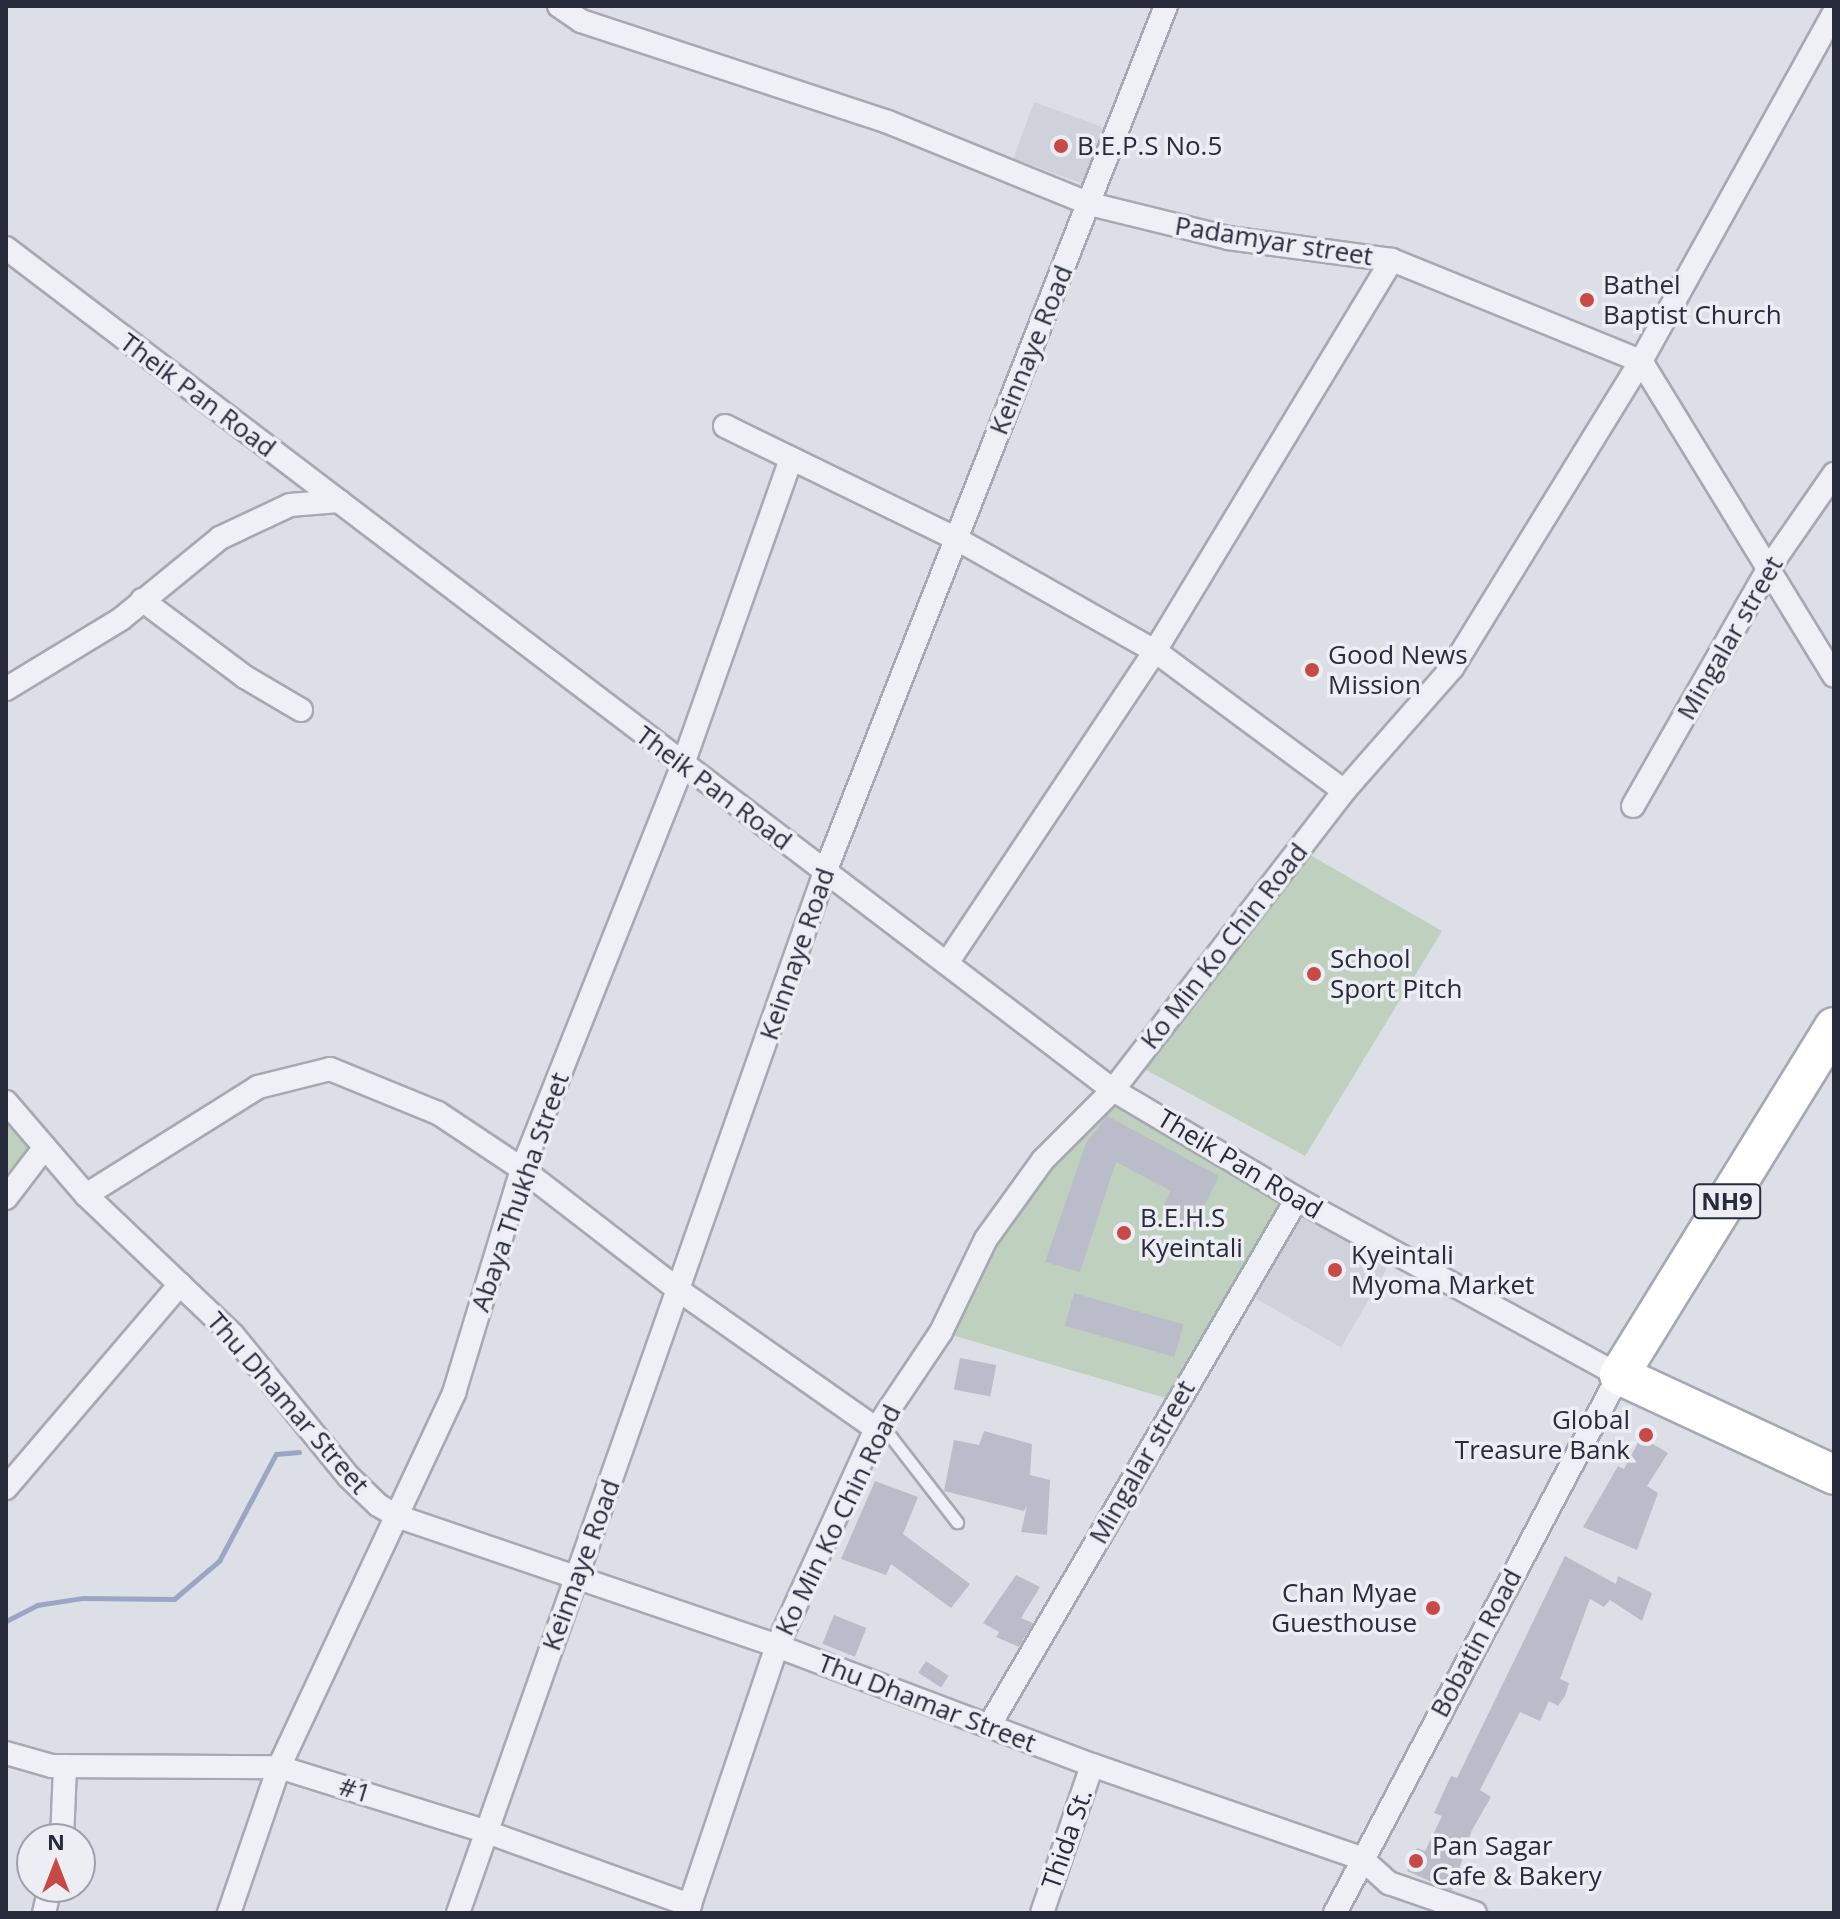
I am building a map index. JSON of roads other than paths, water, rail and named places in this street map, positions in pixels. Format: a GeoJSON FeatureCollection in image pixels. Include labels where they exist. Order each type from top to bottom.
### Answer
{"type":"FeatureCollection","features":[{"type":"Feature","properties":{"kind":"highway","name":"NH9"},"geometry":{"type":"LineString","coordinates":[[1619,1375],[1834,1027]]}},
{"type":"Feature","properties":{"kind":"highway"},"geometry":{"type":"LineString","coordinates":[[1619,1375],[1834,1475]]}},
{"type":"Feature","properties":{"kind":"street","name":"Padamyar street"},"geometry":{"type":"LineString","coordinates":[[559,6],[581,21],[888,122],[1090,204],[1228,238],[1392,260],[1641,361]]}},
{"type":"Feature","properties":{"kind":"street","name":"Keinnaye Road"},"geometry":{"type":"LineString","coordinates":[[458,1913],[484,1831],[680,1291],[825,872],[1166,6]]}},
{"type":"Feature","properties":{"kind":"street","name":"Ko Min Ko Chin Road"},"geometry":{"type":"LineString","coordinates":[[688,1909],[777,1646],[876,1429],[941,1332],[986,1239],[1043,1160],[1113,1090],[1344,791],[1452,668],[1641,361],[1834,13]]}},
{"type":"Feature","properties":{"kind":"street","name":"Theik Pan Road"},"geometry":{"type":"LineString","coordinates":[[6,248],[1113,1090],[1297,1199],[1619,1375]]}},
{"type":"Feature","properties":{"kind":"street"},"geometry":{"type":"LineString","coordinates":[[947,963],[1155,651],[1392,260]]}},
{"type":"Feature","properties":{"kind":"street"},"geometry":{"type":"LineString","coordinates":[[1641,361],[1834,676]]}},
{"type":"Feature","properties":{"kind":"street"},"geometry":{"type":"LineString","coordinates":[[725,426],[790,462],[955,538],[1155,651],[1344,791]]}},
{"type":"Feature","properties":{"kind":"street","name":"Abaya Thukha Street"},"geometry":{"type":"LineString","coordinates":[[229,1913],[279,1767],[399,1517],[454,1393],[522,1169],[683,764],[790,462]]}},
{"type":"Feature","properties":{"kind":"street","name":"Mingalar street"},"geometry":{"type":"LineString","coordinates":[[1633,806],[1768,569],[1834,474]]}},
{"type":"Feature","properties":{"kind":"street"},"geometry":{"type":"LineString","coordinates":[[7,687],[77,650],[220,538],[290,505],[339,501]]}},
{"type":"Feature","properties":{"kind":"street"},"geometry":{"type":"LineString","coordinates":[[142,600],[245,677],[301,710]]}},
{"type":"Feature","properties":{"kind":"street"},"geometry":{"type":"LineString","coordinates":[[86,1195],[258,1087],[330,1069],[438,1113],[522,1169],[680,1291],[876,1429]]}},
{"type":"Feature","properties":{"kind":"street","name":"Thu Dhamar Street"},"geometry":{"type":"LineString","coordinates":[[6,1102],[86,1195],[233,1335],[349,1477],[399,1517],[576,1581],[777,1646],[1092,1765],[1361,1858]]}},
{"type":"Feature","properties":{"kind":"street"},"geometry":{"type":"LineString","coordinates":[[6,1198],[45,1147]]}},
{"type":"Feature","properties":{"kind":"street","name":"Mingalar street"},"geometry":{"type":"LineString","coordinates":[[989,1726],[1297,1199]]}},
{"type":"Feature","properties":{"kind":"street"},"geometry":{"type":"LineString","coordinates":[[6,1488],[180,1284]]}},
{"type":"Feature","properties":{"kind":"street","name":"Bobatin Road"},"geometry":{"type":"LineString","coordinates":[[1335,1913],[1361,1858],[1619,1375]]}},
{"type":"Feature","properties":{"kind":"street","name":"#1"},"geometry":{"type":"LineString","coordinates":[[6,1753],[65,1766],[279,1767],[484,1831],[688,1909]]}},
{"type":"Feature","properties":{"kind":"street","name":"Thida St."},"geometry":{"type":"LineString","coordinates":[[1042,1913],[1092,1765]]}},
{"type":"Feature","properties":{"kind":"street"},"geometry":{"type":"LineString","coordinates":[[63,1823],[65,1766]]}},
{"type":"Feature","properties":{"kind":"street"},"geometry":{"type":"LineString","coordinates":[[1361,1858],[1389,1883],[1475,1913]]}},
{"type":"Feature","properties":{"kind":"lane"},"geometry":{"type":"LineString","coordinates":[[876,1429],[891,1437],[957,1522]]}},
{"type":"Feature","properties":{"kind":"waterway"},"geometry":{"type":"LineString","coordinates":[[6,1621],[37,1605],[83,1598],[174,1599],[219,1561],[276,1454],[299,1452]]}},
{"type":"Feature","properties":{"kind":"place","name":"B.E.P.S No.5"},"geometry":{"type":"Point","coordinates":[1061,146]}},
{"type":"Feature","properties":{"kind":"place","name":"Bathel Baptist Church"},"geometry":{"type":"Point","coordinates":[1587,300]}},
{"type":"Feature","properties":{"kind":"place","name":"Good News Mission"},"geometry":{"type":"Point","coordinates":[1312,670]}},
{"type":"Feature","properties":{"kind":"place","name":"School Sport Pitch"},"geometry":{"type":"Point","coordinates":[1314,974]}},
{"type":"Feature","properties":{"kind":"place","name":"B.E.H.S Kyeintali"},"geometry":{"type":"Point","coordinates":[1124,1233]}},
{"type":"Feature","properties":{"kind":"place","name":"Kyeintali Myoma Market"},"geometry":{"type":"Point","coordinates":[1335,1270]}},
{"type":"Feature","properties":{"kind":"place","name":"Global Treasure Bank"},"geometry":{"type":"Point","coordinates":[1646,1435]}},
{"type":"Feature","properties":{"kind":"place","name":"Chan Myae Guesthouse"},"geometry":{"type":"Point","coordinates":[1433,1608]}},
{"type":"Feature","properties":{"kind":"place","name":"Pan Sagar Cafe & Bakery"},"geometry":{"type":"Point","coordinates":[1416,1861]}}]}
